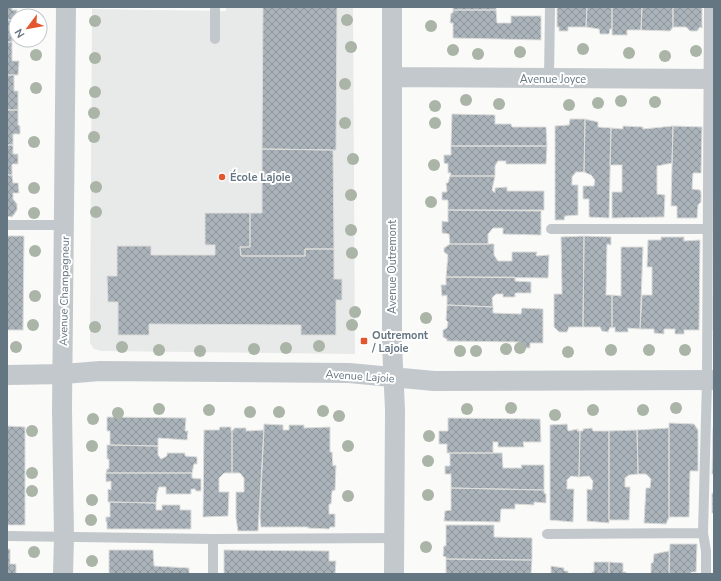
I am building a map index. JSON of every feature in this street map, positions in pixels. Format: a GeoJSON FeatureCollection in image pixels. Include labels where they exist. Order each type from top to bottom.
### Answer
{"type":"FeatureCollection","features":[{"type":"Feature","properties":{"kind":"street","name":"Avenue Champagneur"},"geometry":{"type":"LineString","coordinates":[[63,574],[64,537],[62,410],[64,374],[66,7]]}},
{"type":"Feature","properties":{"kind":"street","name":"Avenue Outremont"},"geometry":{"type":"LineString","coordinates":[[392,7],[392,344],[395,410],[394,574]]}},
{"type":"Feature","properties":{"kind":"street","name":"Avenue Joyce"},"geometry":{"type":"LineString","coordinates":[[392,77],[711,79]]}},
{"type":"Feature","properties":{"kind":"street","name":"Avenue Lajoie"},"geometry":{"type":"LineString","coordinates":[[7,375],[64,374],[100,371],[341,373],[434,381],[710,380]]}},
{"type":"Feature","properties":{"kind":"lane"},"geometry":{"type":"LineString","coordinates":[[215,7],[216,39]]}},
{"type":"Feature","properties":{"kind":"lane"},"geometry":{"type":"LineString","coordinates":[[549,79],[550,7]]}},
{"type":"Feature","properties":{"kind":"lane"},"geometry":{"type":"LineString","coordinates":[[706,574],[706,551],[703,533],[710,380],[708,229],[711,79],[709,7]]}},
{"type":"Feature","properties":{"kind":"lane"},"geometry":{"type":"LineString","coordinates":[[7,225],[65,225]]}},
{"type":"Feature","properties":{"kind":"lane"},"geometry":{"type":"LineString","coordinates":[[551,229],[708,229]]}},
{"type":"Feature","properties":{"kind":"lane"},"geometry":{"type":"LineString","coordinates":[[547,534],[703,533]]}},
{"type":"Feature","properties":{"kind":"lane"},"geometry":{"type":"LineString","coordinates":[[7,536],[213,539],[394,538]]}},
{"type":"Feature","properties":{"kind":"lane"},"geometry":{"type":"LineString","coordinates":[[213,539],[213,574]]}},
{"type":"Feature","properties":{"kind":"shaded area","name":"École Lajoie"},"geometry":{"type":"Polygon","coordinates":[[[226,7],[353,7],[355,354],[101,351],[94,349],[90,343],[92,9],[226,11],[226,7]]]}},
{"type":"Feature","properties":{"kind":"building"},"geometry":{"type":"Polygon","coordinates":[[[7,7],[12,7],[8,8],[7,20],[7,7]]]}},
{"type":"Feature","properties":{"kind":"building"},"geometry":{"type":"Polygon","coordinates":[[[263,7],[337,7],[336,150],[262,149],[263,7]]]}},
{"type":"Feature","properties":{"kind":"building"},"geometry":{"type":"Polygon","coordinates":[[[451,7],[496,7],[496,10],[453,10],[451,7]]]}},
{"type":"Feature","properties":{"kind":"building"},"geometry":{"type":"Polygon","coordinates":[[[557,7],[587,7],[586,27],[568,27],[568,31],[559,31],[559,27],[557,27],[557,7]]]}},
{"type":"Feature","properties":{"kind":"building"},"geometry":{"type":"Polygon","coordinates":[[[587,7],[612,7],[612,29],[610,29],[609,34],[600,34],[599,29],[586,27],[587,7]]]}},
{"type":"Feature","properties":{"kind":"building"},"geometry":{"type":"Polygon","coordinates":[[[612,7],[642,7],[641,30],[627,30],[627,35],[612,35],[612,7]]]}},
{"type":"Feature","properties":{"kind":"building"},"geometry":{"type":"Polygon","coordinates":[[[642,7],[673,7],[673,27],[670,31],[641,30],[642,7]]]}},
{"type":"Feature","properties":{"kind":"building"},"geometry":{"type":"Polygon","coordinates":[[[673,7],[702,7],[702,28],[700,27],[697,31],[690,31],[686,27],[673,27],[673,7]]]}},
{"type":"Feature","properties":{"kind":"building"},"geometry":{"type":"Polygon","coordinates":[[[453,10],[496,10],[497,23],[511,23],[511,16],[541,16],[541,40],[453,38],[453,23],[450,23],[451,13],[453,13],[453,10]]]}},
{"type":"Feature","properties":{"kind":"building"},"geometry":{"type":"Polygon","coordinates":[[[7,20],[8,20],[8,42],[7,20]]]}},
{"type":"Feature","properties":{"kind":"building"},"geometry":{"type":"Polygon","coordinates":[[[8,42],[8,48],[12,48],[12,61],[19,61],[18,75],[7,75],[8,42]]]}},
{"type":"Feature","properties":{"kind":"building"},"geometry":{"type":"Polygon","coordinates":[[[7,75],[14,75],[14,91],[18,91],[18,110],[7,110],[7,75]]]}},
{"type":"Feature","properties":{"kind":"building"},"geometry":{"type":"Polygon","coordinates":[[[7,110],[18,110],[18,125],[20,126],[20,134],[13,134],[13,145],[7,145],[7,110]]]}},
{"type":"Feature","properties":{"kind":"building"},"geometry":{"type":"Polygon","coordinates":[[[452,114],[495,115],[495,124],[511,124],[512,127],[546,127],[547,146],[451,146],[452,114]]]}},
{"type":"Feature","properties":{"kind":"building"},"geometry":{"type":"Polygon","coordinates":[[[570,119],[585,119],[584,172],[576,172],[572,177],[572,185],[578,185],[578,215],[565,216],[564,220],[555,220],[555,126],[569,125],[570,119]]]}},
{"type":"Feature","properties":{"kind":"building"},"geometry":{"type":"Polygon","coordinates":[[[585,119],[598,122],[598,127],[611,128],[609,218],[589,217],[589,199],[583,199],[583,186],[594,186],[595,180],[591,175],[584,172],[585,119]]]}},
{"type":"Feature","properties":{"kind":"building"},"geometry":{"type":"Polygon","coordinates":[[[623,126],[643,127],[643,129],[673,126],[672,163],[657,166],[657,194],[665,195],[664,217],[612,218],[612,192],[622,192],[622,165],[610,165],[611,128],[623,129],[623,126]]]}},
{"type":"Feature","properties":{"kind":"building"},"geometry":{"type":"Polygon","coordinates":[[[673,126],[702,127],[701,173],[693,173],[692,189],[700,190],[701,192],[701,202],[698,205],[697,218],[677,218],[677,206],[671,206],[673,126]]]}},
{"type":"Feature","properties":{"kind":"building"},"geometry":{"type":"Polygon","coordinates":[[[7,145],[13,145],[13,154],[18,154],[18,164],[12,164],[12,175],[7,175],[7,145]]]}},
{"type":"Feature","properties":{"kind":"building"},"geometry":{"type":"Polygon","coordinates":[[[451,146],[547,146],[546,164],[506,164],[506,161],[498,161],[495,166],[495,176],[450,176],[451,173],[448,173],[448,164],[444,163],[444,155],[451,155],[451,146]]]}},
{"type":"Feature","properties":{"kind":"building","name":"École Lajoie"},"geometry":{"type":"Polygon","coordinates":[[[262,149],[333,150],[334,249],[305,249],[305,256],[241,256],[240,247],[250,247],[250,213],[262,213],[262,149]]]}},
{"type":"Feature","properties":{"kind":"building"},"geometry":{"type":"Polygon","coordinates":[[[7,175],[12,175],[13,183],[18,183],[19,193],[13,193],[13,199],[17,204],[17,210],[12,217],[7,216],[7,175]]]}},
{"type":"Feature","properties":{"kind":"building"},"geometry":{"type":"Polygon","coordinates":[[[450,176],[495,176],[492,190],[495,193],[495,188],[507,187],[507,191],[544,191],[544,210],[448,210],[448,200],[442,200],[442,192],[447,192],[446,183],[448,183],[450,176]]]}},
{"type":"Feature","properties":{"kind":"building"},"geometry":{"type":"Polygon","coordinates":[[[448,210],[541,211],[541,235],[503,234],[503,228],[493,228],[488,234],[488,244],[450,244],[449,234],[442,233],[442,221],[448,222],[448,210]]]}},
{"type":"Feature","properties":{"kind":"building"},"geometry":{"type":"Polygon","coordinates":[[[205,213],[250,213],[250,247],[240,247],[241,256],[305,256],[305,249],[334,249],[334,279],[342,279],[342,300],[336,300],[336,335],[301,335],[301,325],[149,324],[149,335],[118,335],[118,302],[108,302],[107,276],[117,276],[117,246],[151,246],[151,255],[215,255],[215,245],[205,245],[205,213]]]}},
{"type":"Feature","properties":{"kind":"building"},"geometry":{"type":"Polygon","coordinates":[[[7,236],[24,236],[23,330],[7,330],[7,236]]]}},
{"type":"Feature","properties":{"kind":"building"},"geometry":{"type":"Polygon","coordinates":[[[584,236],[611,237],[611,245],[607,244],[606,295],[612,295],[612,328],[610,327],[608,332],[602,331],[600,327],[583,327],[584,236]]]}},
{"type":"Feature","properties":{"kind":"building"},"geometry":{"type":"Polygon","coordinates":[[[584,236],[583,327],[569,327],[567,332],[559,332],[554,327],[554,294],[562,294],[561,237],[584,236]]]}},
{"type":"Feature","properties":{"kind":"building"},"geometry":{"type":"Polygon","coordinates":[[[661,237],[684,237],[684,241],[700,240],[699,330],[684,330],[684,334],[675,334],[675,329],[664,329],[664,334],[654,333],[654,329],[640,329],[642,295],[652,295],[652,267],[647,267],[648,240],[661,240],[661,237]]]}},
{"type":"Feature","properties":{"kind":"building"},"geometry":{"type":"Polygon","coordinates":[[[450,244],[494,244],[494,255],[498,261],[512,261],[512,252],[537,252],[536,256],[549,255],[548,278],[446,277],[448,255],[444,252],[444,248],[450,244]]]}},
{"type":"Feature","properties":{"kind":"building"},"geometry":{"type":"Polygon","coordinates":[[[621,247],[643,247],[640,329],[628,328],[628,332],[615,332],[615,327],[612,328],[612,295],[621,296],[621,247]]]}},
{"type":"Feature","properties":{"kind":"building"},"geometry":{"type":"Polygon","coordinates":[[[446,277],[515,277],[515,281],[531,282],[531,293],[515,293],[515,297],[503,297],[503,294],[496,294],[492,298],[493,307],[447,305],[447,295],[442,296],[441,285],[446,285],[446,277]]]}},
{"type":"Feature","properties":{"kind":"building"},"geometry":{"type":"Polygon","coordinates":[[[714,297],[714,330],[713,330],[714,297]]]}},
{"type":"Feature","properties":{"kind":"building"},"geometry":{"type":"Polygon","coordinates":[[[447,305],[493,307],[493,313],[521,314],[522,308],[543,309],[543,343],[530,343],[530,348],[519,348],[519,342],[447,341],[447,339],[443,337],[443,330],[447,328],[448,322],[446,320],[447,305]]]}},
{"type":"Feature","properties":{"kind":"building"},"geometry":{"type":"Polygon","coordinates":[[[107,417],[186,418],[185,431],[188,431],[187,440],[158,438],[158,446],[110,445],[110,431],[107,431],[107,417]]]}},
{"type":"Feature","properties":{"kind":"building"},"geometry":{"type":"Polygon","coordinates":[[[448,418],[540,419],[541,442],[523,442],[524,447],[498,447],[498,442],[493,442],[493,453],[447,453],[447,444],[439,444],[439,431],[448,431],[448,418]]]}},
{"type":"Feature","properties":{"kind":"building"},"geometry":{"type":"Polygon","coordinates":[[[669,423],[694,424],[698,430],[698,471],[690,471],[689,517],[669,517],[669,423]]]}},
{"type":"Feature","properties":{"kind":"building"},"geometry":{"type":"Polygon","coordinates":[[[264,424],[283,425],[283,430],[289,430],[289,425],[304,425],[304,428],[330,427],[330,452],[332,452],[333,466],[336,465],[335,490],[332,491],[331,504],[329,504],[329,514],[335,514],[335,527],[330,527],[329,529],[308,527],[261,527],[260,517],[264,424]]]}},
{"type":"Feature","properties":{"kind":"building"},"geometry":{"type":"Polygon","coordinates":[[[567,424],[568,431],[578,429],[577,431],[580,431],[579,477],[571,476],[567,480],[567,489],[574,489],[573,522],[550,520],[550,425],[567,424]]]}},
{"type":"Feature","properties":{"kind":"building"},"geometry":{"type":"Polygon","coordinates":[[[7,426],[25,427],[25,525],[7,525],[7,426]]]}},
{"type":"Feature","properties":{"kind":"building"},"geometry":{"type":"Polygon","coordinates":[[[714,426],[714,474],[712,474],[713,428],[714,426]]]}},
{"type":"Feature","properties":{"kind":"building"},"geometry":{"type":"Polygon","coordinates":[[[220,427],[231,427],[231,431],[232,430],[232,473],[224,473],[219,478],[219,492],[229,492],[228,516],[203,517],[204,430],[219,430],[220,427]]]}},
{"type":"Feature","properties":{"kind":"building"},"geometry":{"type":"Polygon","coordinates":[[[234,428],[246,428],[246,431],[264,430],[258,531],[238,531],[236,518],[236,492],[244,492],[244,478],[240,473],[232,473],[232,430],[234,430],[234,428]]]}},
{"type":"Feature","properties":{"kind":"building"},"geometry":{"type":"Polygon","coordinates":[[[592,428],[593,431],[609,431],[609,523],[587,521],[587,489],[592,490],[593,481],[589,476],[579,477],[580,431],[583,431],[583,429],[592,428]]]}},
{"type":"Feature","properties":{"kind":"building"},"geometry":{"type":"Polygon","coordinates":[[[669,428],[669,517],[666,524],[644,523],[646,488],[650,488],[651,479],[646,474],[638,474],[637,430],[669,428]]]}},
{"type":"Feature","properties":{"kind":"building"},"geometry":{"type":"Polygon","coordinates":[[[637,430],[638,474],[629,475],[625,478],[625,487],[630,487],[629,520],[609,520],[609,431],[637,430]]]}},
{"type":"Feature","properties":{"kind":"building"},"geometry":{"type":"Polygon","coordinates":[[[107,445],[158,446],[158,455],[161,459],[167,456],[167,453],[185,453],[185,456],[197,457],[197,464],[194,464],[192,473],[106,473],[107,469],[109,469],[107,445]]]}},
{"type":"Feature","properties":{"kind":"building"},"geometry":{"type":"Polygon","coordinates":[[[450,453],[502,453],[503,468],[522,468],[521,465],[544,465],[544,490],[451,488],[451,474],[445,474],[445,466],[450,466],[450,453]]]}},
{"type":"Feature","properties":{"kind":"building"},"geometry":{"type":"Polygon","coordinates":[[[106,473],[192,473],[192,478],[201,479],[201,491],[191,489],[191,494],[166,494],[166,487],[159,487],[156,503],[108,502],[108,489],[111,490],[111,481],[106,482],[106,473]]]}},
{"type":"Feature","properties":{"kind":"building"},"geometry":{"type":"Polygon","coordinates":[[[451,488],[544,490],[544,493],[546,494],[546,503],[534,502],[534,505],[515,504],[515,509],[501,509],[500,522],[444,521],[445,511],[451,510],[451,488]]]}},
{"type":"Feature","properties":{"kind":"building"},"geometry":{"type":"Polygon","coordinates":[[[712,493],[714,493],[714,513],[712,513],[712,493]]]}},
{"type":"Feature","properties":{"kind":"building"},"geometry":{"type":"Polygon","coordinates":[[[110,502],[156,503],[156,510],[162,510],[162,505],[180,505],[180,510],[191,510],[191,529],[107,529],[106,517],[110,517],[110,502]]]}},
{"type":"Feature","properties":{"kind":"building"},"geometry":{"type":"Polygon","coordinates":[[[446,525],[494,525],[494,537],[532,538],[532,560],[446,559],[446,557],[443,556],[444,546],[446,546],[446,525]]]}},
{"type":"Feature","properties":{"kind":"building"},"geometry":{"type":"Polygon","coordinates":[[[670,544],[697,544],[696,572],[691,572],[691,574],[669,574],[670,544]]]}},
{"type":"Feature","properties":{"kind":"building"},"geometry":{"type":"Polygon","coordinates":[[[7,549],[10,549],[10,564],[16,564],[16,574],[7,574],[7,549]]]}},
{"type":"Feature","properties":{"kind":"building"},"geometry":{"type":"Polygon","coordinates":[[[109,550],[153,550],[154,566],[189,568],[189,574],[109,574],[109,550]]]}},
{"type":"Feature","properties":{"kind":"building"},"geometry":{"type":"Polygon","coordinates":[[[224,550],[329,551],[329,561],[336,561],[335,574],[224,574],[224,550]]]}},
{"type":"Feature","properties":{"kind":"building"},"geometry":{"type":"Polygon","coordinates":[[[669,551],[669,574],[651,574],[651,563],[653,563],[654,554],[669,551]]]}},
{"type":"Feature","properties":{"kind":"building"},"geometry":{"type":"Polygon","coordinates":[[[446,559],[532,560],[531,574],[446,574],[446,559]]]}},
{"type":"Feature","properties":{"kind":"building"},"geometry":{"type":"Polygon","coordinates":[[[594,562],[609,562],[609,574],[592,574],[592,572],[594,572],[594,562]]]}},
{"type":"Feature","properties":{"kind":"building"},"geometry":{"type":"Polygon","coordinates":[[[609,562],[623,563],[623,572],[626,572],[626,574],[609,574],[609,562]]]}},
{"type":"Feature","properties":{"kind":"building"},"geometry":{"type":"Polygon","coordinates":[[[551,566],[564,568],[564,571],[568,571],[568,574],[551,574],[551,566]]]}},
{"type":"Feature","properties":{"kind":"place","name":"École Lajoie"},"geometry":{"type":"Point","coordinates":[222,177]}},
{"type":"Feature","properties":{"kind":"place","name":"Outremont / Lajoie"},"geometry":{"type":"Point","coordinates":[364,341]}}]}
